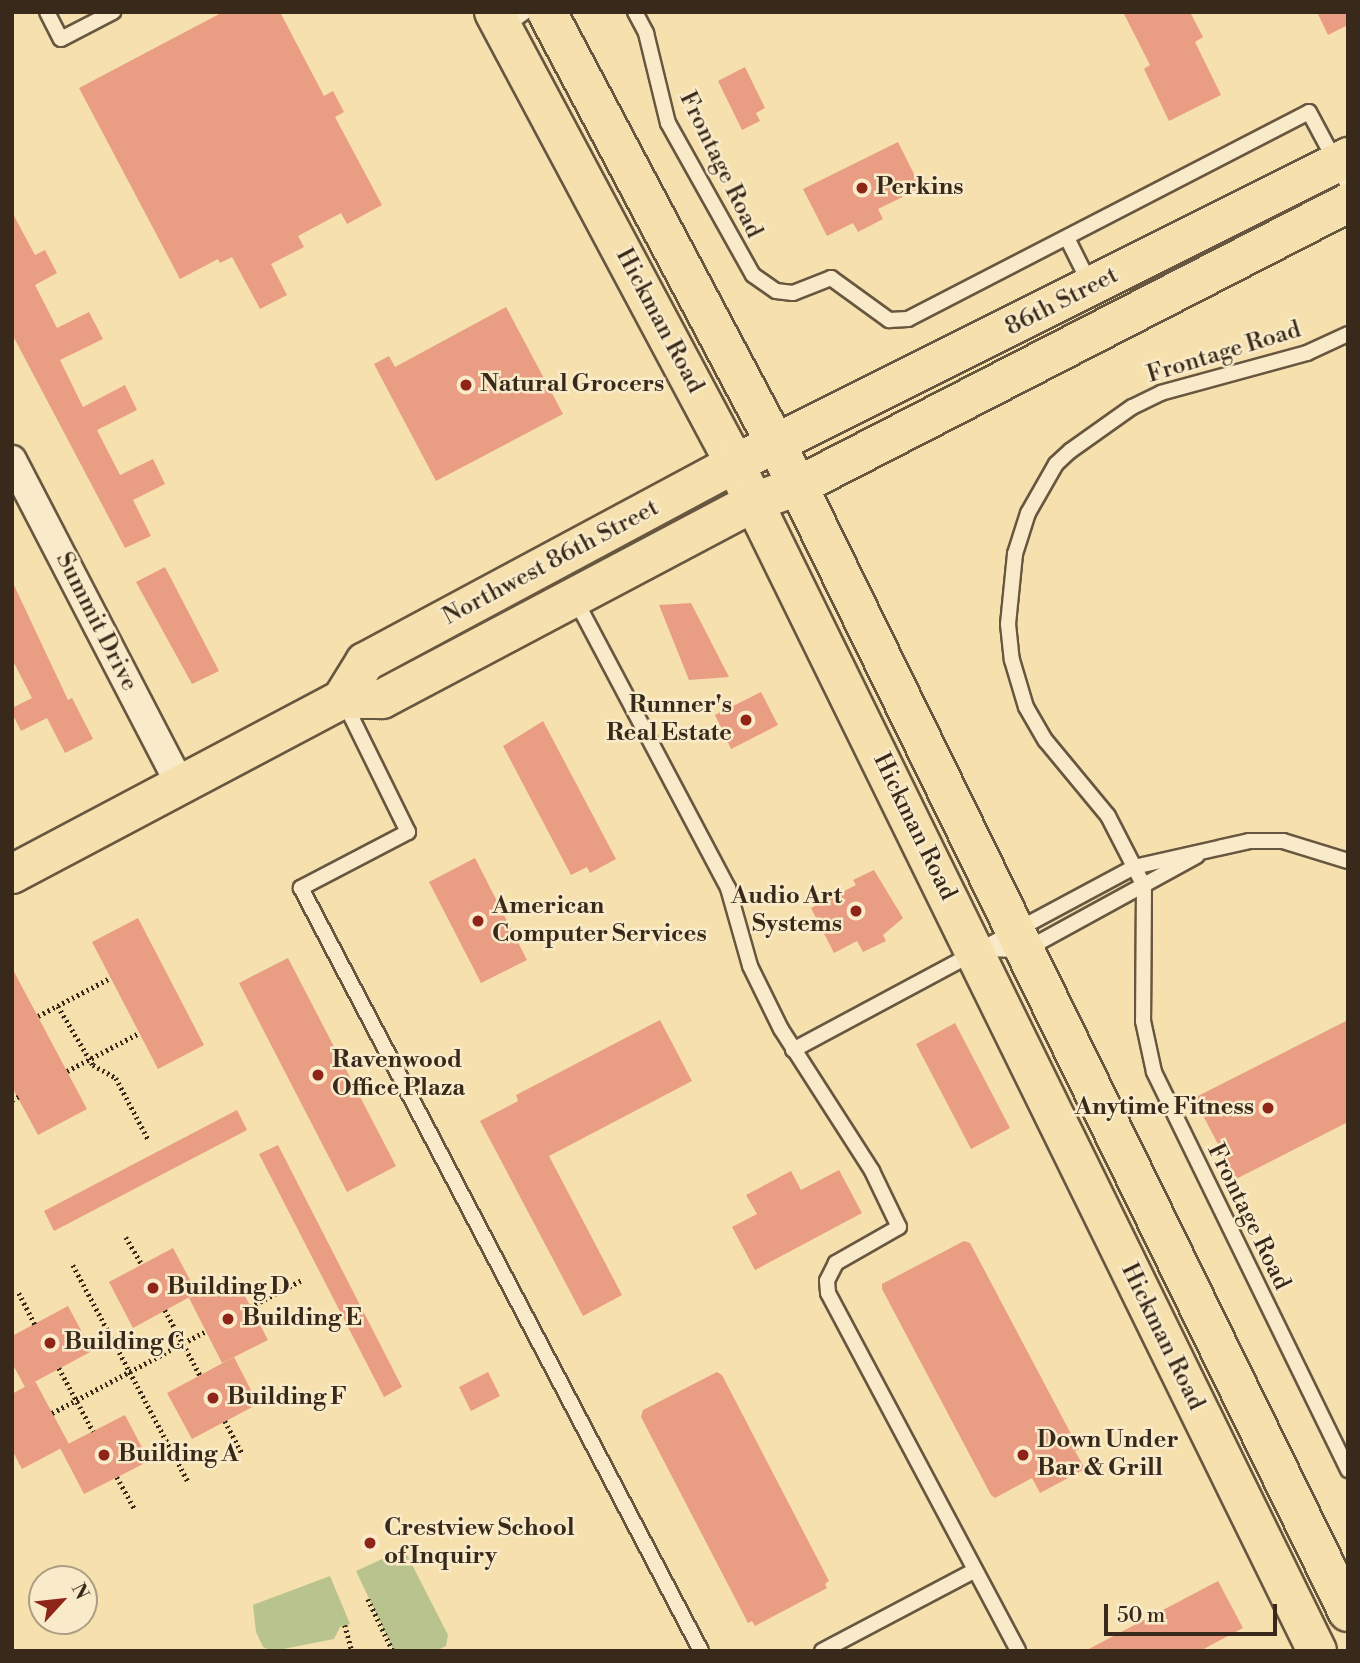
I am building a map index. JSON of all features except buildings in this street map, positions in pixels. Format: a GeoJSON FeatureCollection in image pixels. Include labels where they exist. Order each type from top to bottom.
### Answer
{"type":"FeatureCollection","features":[{"type":"Feature","properties":{"kind":"main road","name":"Hickman Road"},"geometry":{"type":"LineString","coordinates":[[547,12],[798,486],[1348,1612]]}},
{"type":"Feature","properties":{"kind":"main road","name":"Hickman Road"},"geometry":{"type":"LineString","coordinates":[[507,17],[754,502],[1317,1651]]}},
{"type":"Feature","properties":{"kind":"main road","name":"86th Street"},"geometry":{"type":"LineString","coordinates":[[777,446],[1091,287],[1344,169]]}},
{"type":"Feature","properties":{"kind":"main road","name":"86th Street"},"geometry":{"type":"LineString","coordinates":[[798,486],[1348,203]]}},
{"type":"Feature","properties":{"kind":"main road","name":"Northwest 86th Street"},"geometry":{"type":"LineString","coordinates":[[342,699],[365,662],[735,464],[777,446]]}},
{"type":"Feature","properties":{"kind":"main road","name":"Northwest 86th Street"},"geometry":{"type":"LineString","coordinates":[[12,874],[342,699],[382,699],[754,502],[798,486]]}},
{"type":"Feature","properties":{"kind":"street","name":"Summit Drive"},"geometry":{"type":"LineString","coordinates":[[12,460],[180,784]]}},
{"type":"Feature","properties":{"kind":"lane"},"geometry":{"type":"LineString","coordinates":[[47,12],[61,39],[114,12]]}},
{"type":"Feature","properties":{"kind":"lane","name":"Frontage Road"},"geometry":{"type":"LineString","coordinates":[[635,12],[646,33],[668,123],[742,261],[776,291],[793,293],[831,278],[889,320],[908,319],[1309,111],[1344,169]]}},
{"type":"Feature","properties":{"kind":"lane"},"geometry":{"type":"LineString","coordinates":[[1067,238],[1091,287]]}},
{"type":"Feature","properties":{"kind":"lane","name":"Frontage Road"},"geometry":{"type":"LineString","coordinates":[[1348,334],[1307,353],[1161,393],[1132,407],[1056,464],[1028,513],[1015,554],[1009,613],[1017,685],[1046,741],[1108,816],[1144,886],[1143,1021],[1154,1072],[1348,1470]]}},
{"type":"Feature","properties":{"kind":"lane"},"geometry":{"type":"LineString","coordinates":[[574,597],[728,888],[750,966],[793,1050],[846,1127],[899,1227],[836,1263],[829,1272],[828,1293],[1018,1651]]}},
{"type":"Feature","properties":{"kind":"lane"},"geometry":{"type":"LineString","coordinates":[[342,699],[408,832],[301,888],[701,1651]]}},
{"type":"Feature","properties":{"kind":"lane"},"geometry":{"type":"LineString","coordinates":[[974,949],[1020,940],[1134,867],[1214,846],[1283,841],[1348,861]]}},
{"type":"Feature","properties":{"kind":"lane"},"geometry":{"type":"LineString","coordinates":[[793,1050],[974,949],[1020,940],[1144,886],[1214,846]]}},
{"type":"Feature","properties":{"kind":"lane"},"geometry":{"type":"LineString","coordinates":[[822,1651],[974,1571]]}},
{"type":"Feature","properties":{"kind":"path"},"geometry":{"type":"LineString","coordinates":[[38,1016],[110,978]]}},
{"type":"Feature","properties":{"kind":"path"},"geometry":{"type":"LineString","coordinates":[[58,1006],[89,1059],[116,1078],[148,1139]]}},
{"type":"Feature","properties":{"kind":"path"},"geometry":{"type":"LineString","coordinates":[[67,1071],[139,1033]]}},
{"type":"Feature","properties":{"kind":"path"},"geometry":{"type":"LineString","coordinates":[[126,1237],[142,1265]]}},
{"type":"Feature","properties":{"kind":"path"},"geometry":{"type":"LineString","coordinates":[[73,1265],[189,1483]]}},
{"type":"Feature","properties":{"kind":"path"},"geometry":{"type":"LineString","coordinates":[[250,1307],[302,1280]]}},
{"type":"Feature","properties":{"kind":"path"},"geometry":{"type":"LineString","coordinates":[[19,1293],[35,1324]]}},
{"type":"Feature","properties":{"kind":"path"},"geometry":{"type":"LineString","coordinates":[[165,1310],[200,1375]]}},
{"type":"Feature","properties":{"kind":"path"},"geometry":{"type":"LineString","coordinates":[[52,1413],[205,1331]]}},
{"type":"Feature","properties":{"kind":"path"},"geometry":{"type":"LineString","coordinates":[[59,1368],[93,1431]]}},
{"type":"Feature","properties":{"kind":"path"},"geometry":{"type":"LineString","coordinates":[[225,1422],[243,1455]]}},
{"type":"Feature","properties":{"kind":"path"},"geometry":{"type":"LineString","coordinates":[[117,1477],[135,1510]]}},
{"type":"Feature","properties":{"kind":"path"},"geometry":{"type":"LineString","coordinates":[[368,1599],[393,1651]]}},
{"type":"Feature","properties":{"kind":"path"},"geometry":{"type":"LineString","coordinates":[[345,1625],[352,1651]]}},
{"type":"Feature","properties":{"kind":"green space"},"geometry":{"type":"Polygon","coordinates":[[[404,1549],[448,1635],[446,1646],[436,1651],[394,1651],[356,1571],[404,1549]]]}},
{"type":"Feature","properties":{"kind":"green space"},"geometry":{"type":"Polygon","coordinates":[[[330,1576],[350,1624],[340,1627],[334,1639],[273,1651],[263,1647],[256,1632],[253,1605],[330,1576]]]}},
{"type":"Feature","properties":{"kind":"place","name":"Perkins"},"geometry":{"type":"Point","coordinates":[862,188]}},
{"type":"Feature","properties":{"kind":"place","name":"Natural Grocers"},"geometry":{"type":"Point","coordinates":[466,385]}},
{"type":"Feature","properties":{"kind":"place","name":"Runner's Real Estate"},"geometry":{"type":"Point","coordinates":[746,720]}},
{"type":"Feature","properties":{"kind":"place","name":"Audio Art Systems"},"geometry":{"type":"Point","coordinates":[856,911]}},
{"type":"Feature","properties":{"kind":"place","name":"American Computer Services"},"geometry":{"type":"Point","coordinates":[478,921]}},
{"type":"Feature","properties":{"kind":"place","name":"Ravenwood Office Plaza"},"geometry":{"type":"Point","coordinates":[318,1075]}},
{"type":"Feature","properties":{"kind":"place","name":"Anytime Fitness"},"geometry":{"type":"Point","coordinates":[1268,1108]}},
{"type":"Feature","properties":{"kind":"place","name":"Building D"},"geometry":{"type":"Point","coordinates":[153,1288]}},
{"type":"Feature","properties":{"kind":"place","name":"Building E"},"geometry":{"type":"Point","coordinates":[228,1319]}},
{"type":"Feature","properties":{"kind":"place","name":"Building C"},"geometry":{"type":"Point","coordinates":[50,1343]}},
{"type":"Feature","properties":{"kind":"place","name":"Building F"},"geometry":{"type":"Point","coordinates":[213,1398]}},
{"type":"Feature","properties":{"kind":"place","name":"Building A"},"geometry":{"type":"Point","coordinates":[104,1455]}},
{"type":"Feature","properties":{"kind":"place","name":"Down Under Bar & Grill"},"geometry":{"type":"Point","coordinates":[1023,1455]}},
{"type":"Feature","properties":{"kind":"place","name":"Crestview School of Inquiry"},"geometry":{"type":"Point","coordinates":[370,1543]}}]}
